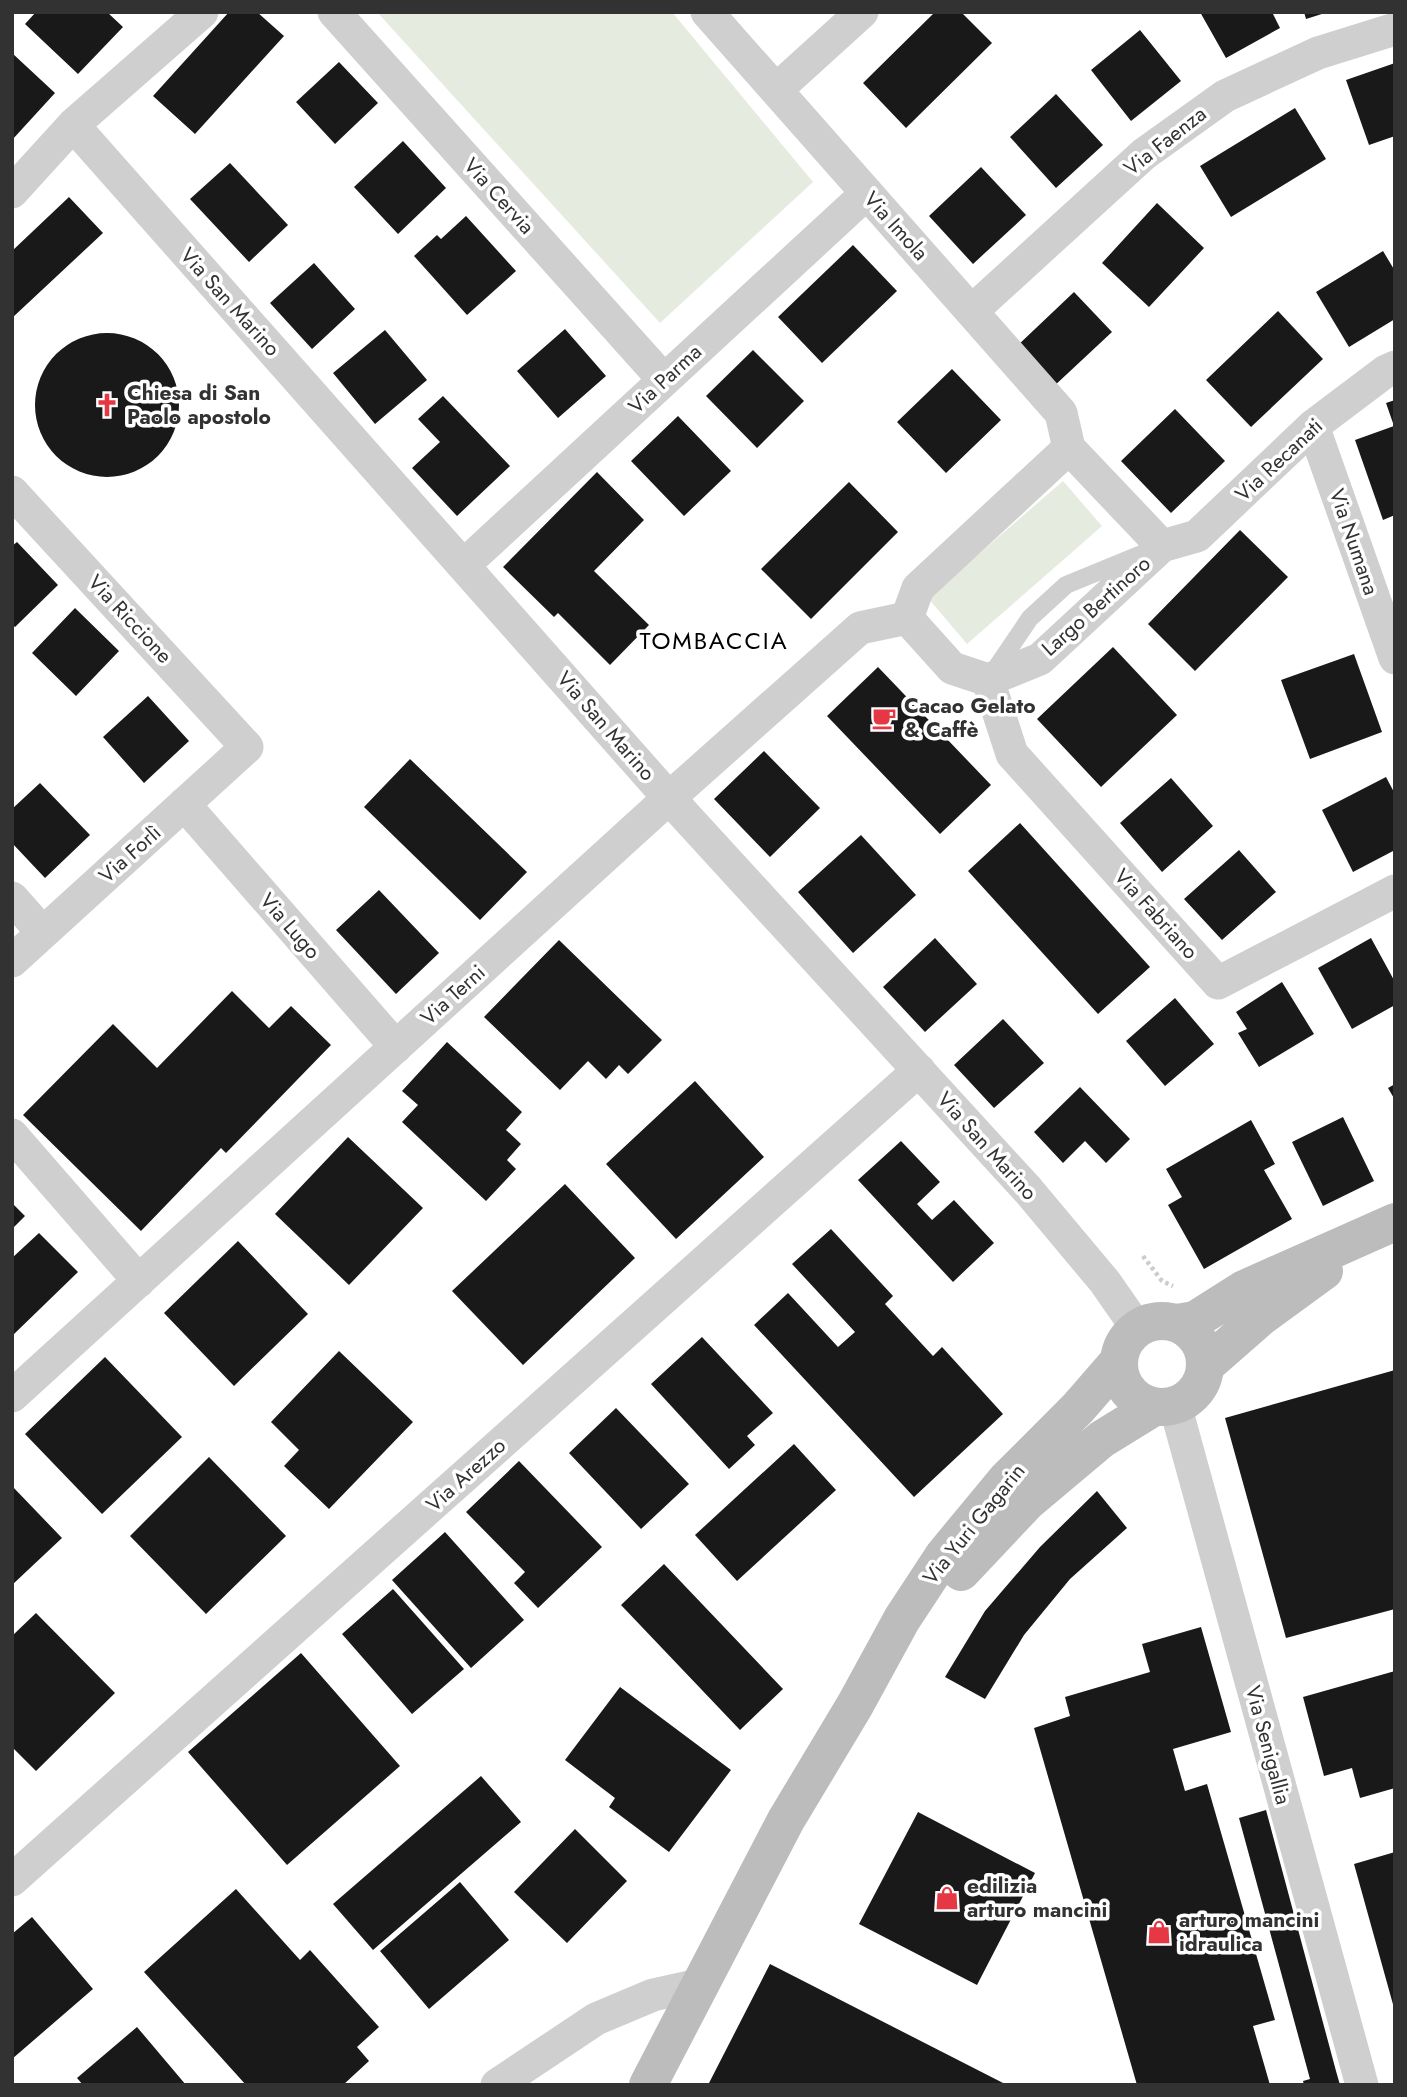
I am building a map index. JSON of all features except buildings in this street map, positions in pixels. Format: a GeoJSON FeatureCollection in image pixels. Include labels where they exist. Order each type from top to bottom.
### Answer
{"type":"FeatureCollection","features":[{"type":"Feature","properties":{"kind":"main road","name":"Via Yuri Gagarin"},"geometry":{"type":"LineString","coordinates":[[648,2085],[786,1820],[855,1705],[902,1619],[944,1555],[1006,1480],[1078,1408],[1118,1362],[1124,1343],[1137,1328],[1163,1320],[1179,1306],[1195,1320],[1244,1289],[1389,1225]]}},
{"type":"Feature","properties":{"kind":"main road","name":"Via Yuri Gagarin"},"geometry":{"type":"LineString","coordinates":[[855,1705],[962,1571],[1027,1502],[1102,1439],[1164,1406],[1190,1396],[1201,1383],[1205,1366],[1261,1317],[1389,1225]]}},
{"type":"Feature","properties":{"kind":"main road"},"geometry":{"type":"LineString","coordinates":[[1179,1306],[1204,1352],[1205,1366]]}},
{"type":"Feature","properties":{"kind":"main road"},"geometry":{"type":"LineString","coordinates":[[1118,1362],[1124,1385],[1132,1395],[1164,1406]]}},
{"type":"Feature","properties":{"kind":"street"},"geometry":{"type":"LineString","coordinates":[[12,192],[73,125],[202,12]]}},
{"type":"Feature","properties":{"kind":"street","name":"Via Cervia"},"geometry":{"type":"LineString","coordinates":[[334,12],[664,380]]}},
{"type":"Feature","properties":{"kind":"street","name":"Via Imola"},"geometry":{"type":"LineString","coordinates":[[707,12],[1060,413],[1069,448]]}},
{"type":"Feature","properties":{"kind":"street"},"geometry":{"type":"LineString","coordinates":[[776,90],[862,12]]}},
{"type":"Feature","properties":{"kind":"street","name":"Via Faenza"},"geometry":{"type":"LineString","coordinates":[[972,311],[1144,154],[1225,96],[1318,53],[1395,29]]}},
{"type":"Feature","properties":{"kind":"street","name":"Via San Marino"},"geometry":{"type":"LineString","coordinates":[[73,125],[670,798],[1028,1190],[1105,1282],[1137,1328]]}},
{"type":"Feature","properties":{"kind":"street","name":"Via Parma"},"geometry":{"type":"LineString","coordinates":[[464,565],[867,193]]}},
{"type":"Feature","properties":{"kind":"street","name":"Via Recanati"},"geometry":{"type":"LineString","coordinates":[[1162,546],[1197,536],[1313,426],[1386,371],[1395,368]]}},
{"type":"Feature","properties":{"kind":"street","name":"Via Numana"},"geometry":{"type":"LineString","coordinates":[[1313,426],[1395,658]]}},
{"type":"Feature","properties":{"kind":"street"},"geometry":{"type":"LineString","coordinates":[[988,680],[952,668],[907,618],[918,589],[1069,448]]}},
{"type":"Feature","properties":{"kind":"street","name":"Largo Bertinoro"},"geometry":{"type":"LineString","coordinates":[[988,680],[1040,659],[1162,546],[1069,448]]}},
{"type":"Feature","properties":{"kind":"street","name":"Via Riccione"},"geometry":{"type":"LineString","coordinates":[[12,492],[247,747]]}},
{"type":"Feature","properties":{"kind":"street","name":"Via Terni"},"geometry":{"type":"LineString","coordinates":[[12,1396],[860,628],[907,618]]}},
{"type":"Feature","properties":{"kind":"street","name":"Via Fabriano"},"geometry":{"type":"LineString","coordinates":[[988,680],[1012,754],[1218,983],[1395,891]]}},
{"type":"Feature","properties":{"kind":"street","name":"Via Forlì"},"geometry":{"type":"LineString","coordinates":[[12,961],[247,747]]}},
{"type":"Feature","properties":{"kind":"street","name":"Via Lugo"},"geometry":{"type":"LineString","coordinates":[[184,804],[396,1047]]}},
{"type":"Feature","properties":{"kind":"street"},"geometry":{"type":"LineString","coordinates":[[12,898],[43,933]]}},
{"type":"Feature","properties":{"kind":"street","name":"Via Arezzo"},"geometry":{"type":"LineString","coordinates":[[12,1880],[919,1070]]}},
{"type":"Feature","properties":{"kind":"street"},"geometry":{"type":"LineString","coordinates":[[12,1135],[139,1281]]}},
{"type":"Feature","properties":{"kind":"street","name":"Via Senigallia"},"geometry":{"type":"LineString","coordinates":[[1164,1406],[1362,2085]]}},
{"type":"Feature","properties":{"kind":"street"},"geometry":{"type":"LineString","coordinates":[[497,2085],[596,2019],[653,1995],[698,1985]]}},
{"type":"Feature","properties":{"kind":"path"},"geometry":{"type":"LineString","coordinates":[[1143,1256],[1179,1306]]}},
{"type":"Feature","properties":{"kind":"shaded area"},"geometry":{"type":"Polygon","coordinates":[[[377,12],[672,12],[813,182],[660,323],[377,12]]]}},
{"type":"Feature","properties":{"kind":"shaded area"},"geometry":{"type":"Polygon","coordinates":[[[1063,481],[1102,526],[967,644],[928,598],[1063,481]]]}},
{"type":"Feature","properties":{"kind":"place","name":"Chiesa di San Paolo apostolo"},"geometry":{"type":"Point","coordinates":[107,405]}},
{"type":"Feature","properties":{"kind":"place","name":"Cacao Gelato & Caffè"},"geometry":{"type":"Point","coordinates":[884,718]}},
{"type":"Feature","properties":{"kind":"place","name":"edilizia arturo mancini"},"geometry":{"type":"Point","coordinates":[947,1898]}},
{"type":"Feature","properties":{"kind":"place","name":"arturo mancini idraulica"},"geometry":{"type":"Point","coordinates":[1159,1932]}},
{"type":"Feature","properties":{"kind":"district","name":"TOMBACCIA"},"geometry":{"type":"Point","coordinates":[714,641]}}]}
